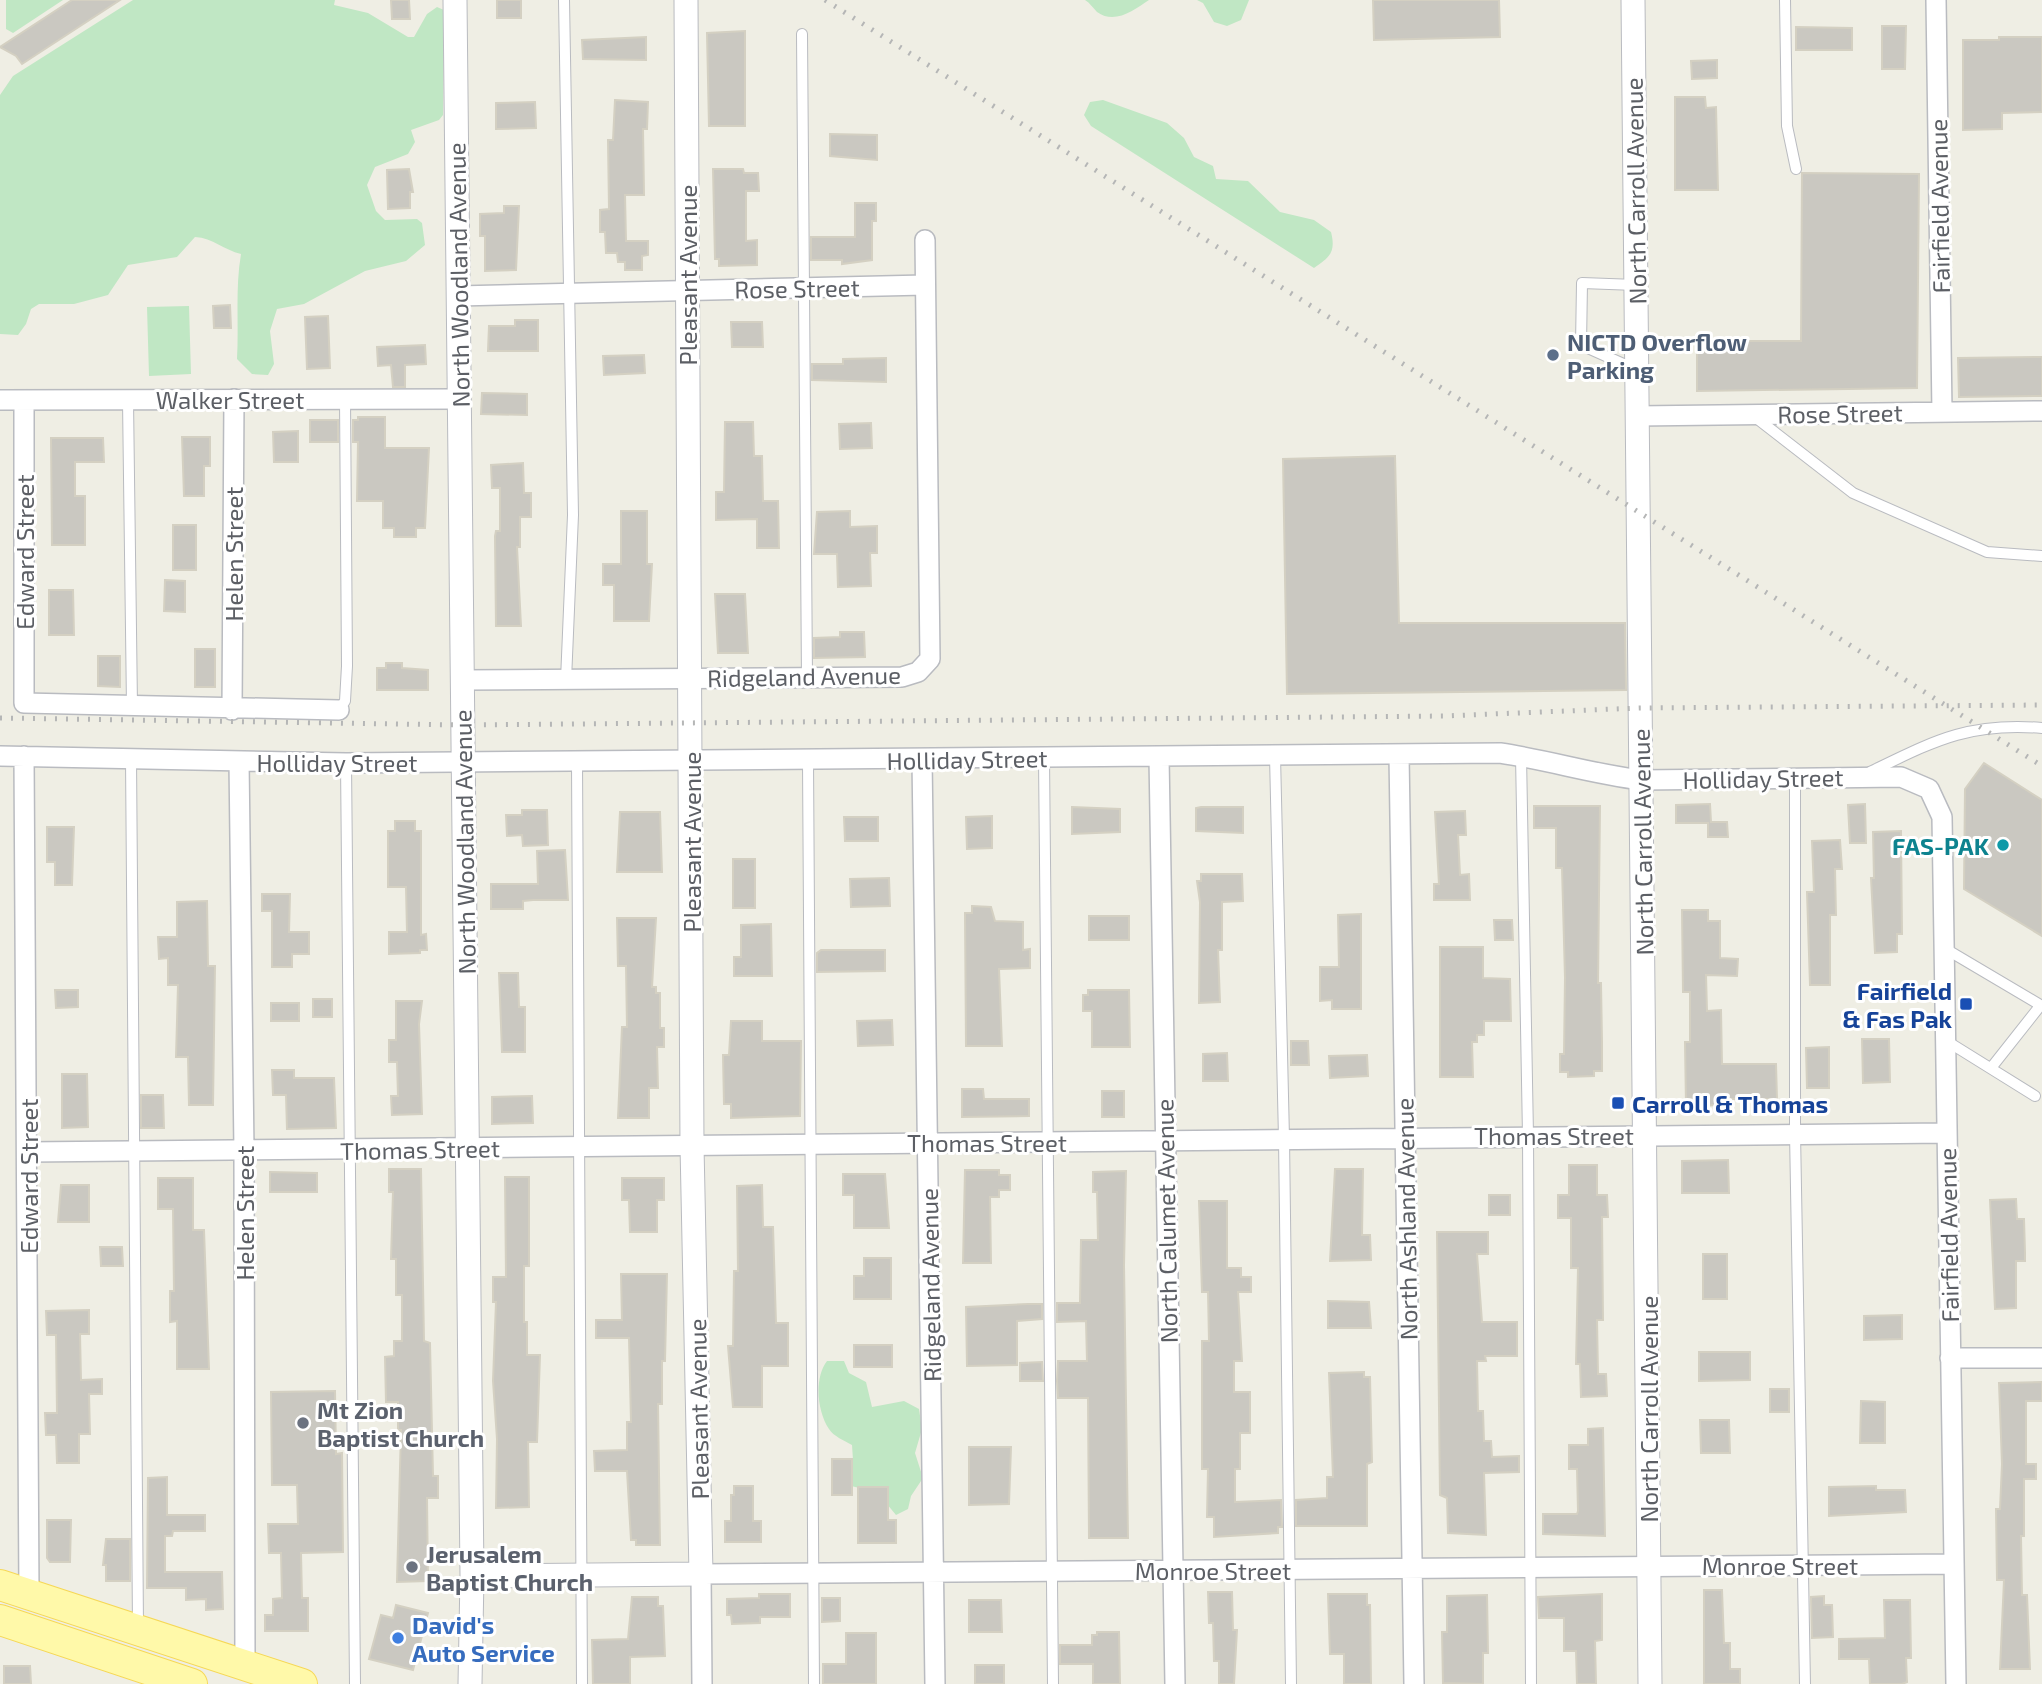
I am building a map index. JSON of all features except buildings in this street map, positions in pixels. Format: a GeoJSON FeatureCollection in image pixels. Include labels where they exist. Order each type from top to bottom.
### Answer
{"type":"FeatureCollection","features":[{"type":"Feature","properties":{"kind":"main road"},"geometry":{"type":"LineString","coordinates":[[0,1585],[302,1684]]}},
{"type":"Feature","properties":{"kind":"main road"},"geometry":{"type":"LineString","coordinates":[[0,1620],[147,1676],[192,1684]]}},
{"type":"Feature","properties":{"kind":"street","name":"North Woodland Avenue"},"geometry":{"type":"LineString","coordinates":[[455,0],[472,1576],[470,1684]]}},
{"type":"Feature","properties":{"kind":"street","name":"Pleasant Avenue"},"geometry":{"type":"LineString","coordinates":[[686,0],[692,1146],[702,1684]]}},
{"type":"Feature","properties":{"kind":"street","name":"North Carroll Avenue"},"geometry":{"type":"LineString","coordinates":[[1633,0],[1650,1684]]}},
{"type":"Feature","properties":{"kind":"street","name":"Fairfield Avenue"},"geometry":{"type":"LineString","coordinates":[[1936,0],[1942,412]]}},
{"type":"Feature","properties":{"kind":"street","name":"Ridgeland Avenue"},"geometry":{"type":"LineString","coordinates":[[463,680],[902,677],[918,672],[930,659],[925,240]]}},
{"type":"Feature","properties":{"kind":"street","name":"Rose Street"},"geometry":{"type":"LineString","coordinates":[[458,296],[925,285]]}},
{"type":"Feature","properties":{"kind":"street","name":"Helen Street"},"geometry":{"type":"LineString","coordinates":[[232,710],[234,399]]}},
{"type":"Feature","properties":{"kind":"street","name":"Walker Street"},"geometry":{"type":"LineString","coordinates":[[0,400],[459,399]]}},
{"type":"Feature","properties":{"kind":"street","name":"Edward Street"},"geometry":{"type":"LineString","coordinates":[[24,401],[24,703],[132,706]]}},
{"type":"Feature","properties":{"kind":"street","name":"Rose Street"},"geometry":{"type":"LineString","coordinates":[[1637,416],[2042,411]]}},
{"type":"Feature","properties":{"kind":"street"},"geometry":{"type":"LineString","coordinates":[[132,706],[339,710]]}},
{"type":"Feature","properties":{"kind":"street","name":"Holliday Street"},"geometry":{"type":"LineString","coordinates":[[0,756],[463,763],[1500,753],[1602,775],[1641,780],[1901,777],[1930,789]]}},
{"type":"Feature","properties":{"kind":"street","name":"North Ashland Avenue"},"geometry":{"type":"LineString","coordinates":[[1399,755],[1414,1684]]}},
{"type":"Feature","properties":{"kind":"street","name":"Edward Street"},"geometry":{"type":"LineString","coordinates":[[24,757],[29,1595]]}},
{"type":"Feature","properties":{"kind":"street","name":"North Calumet Avenue"},"geometry":{"type":"LineString","coordinates":[[1159,757],[1175,1684]]}},
{"type":"Feature","properties":{"kind":"street","name":"Ridgeland Avenue"},"geometry":{"type":"LineString","coordinates":[[922,759],[935,1684]]}},
{"type":"Feature","properties":{"kind":"street","name":"Helen Street"},"geometry":{"type":"LineString","coordinates":[[239,761],[244,1151],[245,1665]]}},
{"type":"Feature","properties":{"kind":"street","name":"Fairfield Avenue"},"geometry":{"type":"LineString","coordinates":[[1930,789],[1942,817],[1956,1684]]}},
{"type":"Feature","properties":{"kind":"street","name":"Thomas Street"},"geometry":{"type":"LineString","coordinates":[[28,1152],[1164,1141],[1404,1136],[1946,1133]]}},
{"type":"Feature","properties":{"kind":"street"},"geometry":{"type":"LineString","coordinates":[[1950,1358],[2042,1358]]}},
{"type":"Feature","properties":{"kind":"street","name":"Monroe Street"},"geometry":{"type":"LineString","coordinates":[[472,1576],[1954,1564]]}},
{"type":"Feature","properties":{"kind":"street"},"geometry":{"type":"LineString","coordinates":[[147,1676],[149,1634]]}},
{"type":"Feature","properties":{"kind":"lane"},"geometry":{"type":"LineString","coordinates":[[564,0],[573,515],[566,680]]}},
{"type":"Feature","properties":{"kind":"lane"},"geometry":{"type":"LineString","coordinates":[[1785,0],[1787,126],[1796,169]]}},
{"type":"Feature","properties":{"kind":"lane"},"geometry":{"type":"LineString","coordinates":[[802,34],[807,678]]}},
{"type":"Feature","properties":{"kind":"lane"},"geometry":{"type":"LineString","coordinates":[[1636,285],[1582,283],[1581,345],[1637,370]]}},
{"type":"Feature","properties":{"kind":"lane"},"geometry":{"type":"LineString","coordinates":[[339,710],[345,701],[347,666],[345,399]]}},
{"type":"Feature","properties":{"kind":"lane"},"geometry":{"type":"LineString","coordinates":[[128,400],[132,706]]}},
{"type":"Feature","properties":{"kind":"lane"},"geometry":{"type":"LineString","coordinates":[[1752,414],[1853,493],[1987,552],[2042,556]]}},
{"type":"Feature","properties":{"kind":"lane"},"geometry":{"type":"LineString","coordinates":[[1860,777],[1958,732],[1981,728],[2042,728]]}},
{"type":"Feature","properties":{"kind":"lane"},"geometry":{"type":"LineString","coordinates":[[1275,756],[1284,1138],[1291,1684]]}},
{"type":"Feature","properties":{"kind":"lane"},"geometry":{"type":"LineString","coordinates":[[1521,756],[1528,1135],[1531,1684]]}},
{"type":"Feature","properties":{"kind":"lane"},"geometry":{"type":"LineString","coordinates":[[1044,758],[1053,1684]]}},
{"type":"Feature","properties":{"kind":"lane"},"geometry":{"type":"LineString","coordinates":[[131,759],[135,1151],[149,1634]]}},
{"type":"Feature","properties":{"kind":"lane"},"geometry":{"type":"LineString","coordinates":[[808,761],[814,1684]]}},
{"type":"Feature","properties":{"kind":"lane"},"geometry":{"type":"LineString","coordinates":[[577,762],[582,1684]]}},
{"type":"Feature","properties":{"kind":"lane"},"geometry":{"type":"LineString","coordinates":[[346,763],[355,1684]]}},
{"type":"Feature","properties":{"kind":"lane"},"geometry":{"type":"LineString","coordinates":[[1796,777],[1795,1133],[1805,1684]]}},
{"type":"Feature","properties":{"kind":"lane"},"geometry":{"type":"LineString","coordinates":[[1944,948],[2041,1006],[1991,1068]]}},
{"type":"Feature","properties":{"kind":"lane"},"geometry":{"type":"LineString","coordinates":[[1945,1040],[2035,1096]]}},
{"type":"Feature","properties":{"kind":"green space"},"geometry":{"type":"Polygon","coordinates":[[[6,0],[63,0],[13,33],[6,29],[6,0]]]}},
{"type":"Feature","properties":{"kind":"green space"},"geometry":{"type":"Polygon","coordinates":[[[133,0],[335,0],[334,5],[368,13],[408,37],[414,37],[427,14],[437,7],[444,10],[443,115],[439,120],[411,130],[415,142],[408,154],[375,167],[367,185],[376,211],[385,220],[417,219],[422,223],[425,245],[406,261],[365,271],[304,304],[277,309],[270,331],[274,364],[268,375],[252,374],[237,359],[241,254],[195,237],[177,257],[128,265],[108,295],[74,304],[39,304],[31,309],[26,324],[18,335],[0,334],[0,95],[13,76],[133,0]]]}},
{"type":"Feature","properties":{"kind":"green space"},"geometry":{"type":"Polygon","coordinates":[[[1085,0],[1149,0],[1124,15],[1111,17],[1097,12],[1085,0]]]}},
{"type":"Feature","properties":{"kind":"green space"},"geometry":{"type":"Polygon","coordinates":[[[1197,0],[1249,0],[1241,20],[1227,26],[1214,22],[1203,3],[1197,0]]]}},
{"type":"Feature","properties":{"kind":"green space"},"geometry":{"type":"Polygon","coordinates":[[[1103,100],[1167,123],[1184,138],[1194,157],[1213,166],[1216,179],[1248,181],[1280,212],[1314,220],[1331,232],[1333,245],[1330,253],[1314,268],[1091,126],[1084,115],[1090,102],[1103,100]]]}},
{"type":"Feature","properties":{"kind":"green space"},"geometry":{"type":"Polygon","coordinates":[[[189,306],[191,374],[149,376],[147,307],[189,306]]]}},
{"type":"Feature","properties":{"kind":"green space"},"geometry":{"type":"Polygon","coordinates":[[[827,1361],[844,1361],[849,1373],[866,1382],[872,1407],[904,1401],[919,1409],[922,1429],[915,1453],[923,1478],[911,1496],[908,1509],[896,1515],[877,1492],[851,1486],[847,1480],[853,1460],[852,1445],[831,1432],[820,1404],[820,1376],[827,1361]]]}},
{"type":"Feature","properties":{"kind":"railway"},"geometry":{"type":"LineString","coordinates":[[825,0],[2042,766]]}},
{"type":"Feature","properties":{"kind":"railway"},"geometry":{"type":"LineString","coordinates":[[0,718],[463,725],[1444,716],[1639,708],[2042,705]]}},
{"type":"Feature","properties":{"kind":"place","name":"NICTD Overflow Parking"},"geometry":{"type":"Point","coordinates":[1553,355]}},
{"type":"Feature","properties":{"kind":"place","name":"FAS-PAK"},"geometry":{"type":"Point","coordinates":[2003,845]}},
{"type":"Feature","properties":{"kind":"place","name":"Fairfield & Fas Pak"},"geometry":{"type":"Point","coordinates":[1966,1004]}},
{"type":"Feature","properties":{"kind":"place","name":"Carroll & Thomas"},"geometry":{"type":"Point","coordinates":[1618,1103]}},
{"type":"Feature","properties":{"kind":"place","name":"Mt Zion Baptist Church"},"geometry":{"type":"Point","coordinates":[303,1423]}},
{"type":"Feature","properties":{"kind":"place","name":"Jerusalem Baptist Church"},"geometry":{"type":"Point","coordinates":[412,1567]}},
{"type":"Feature","properties":{"kind":"place","name":"David's Auto Service"},"geometry":{"type":"Point","coordinates":[398,1638]}}]}
